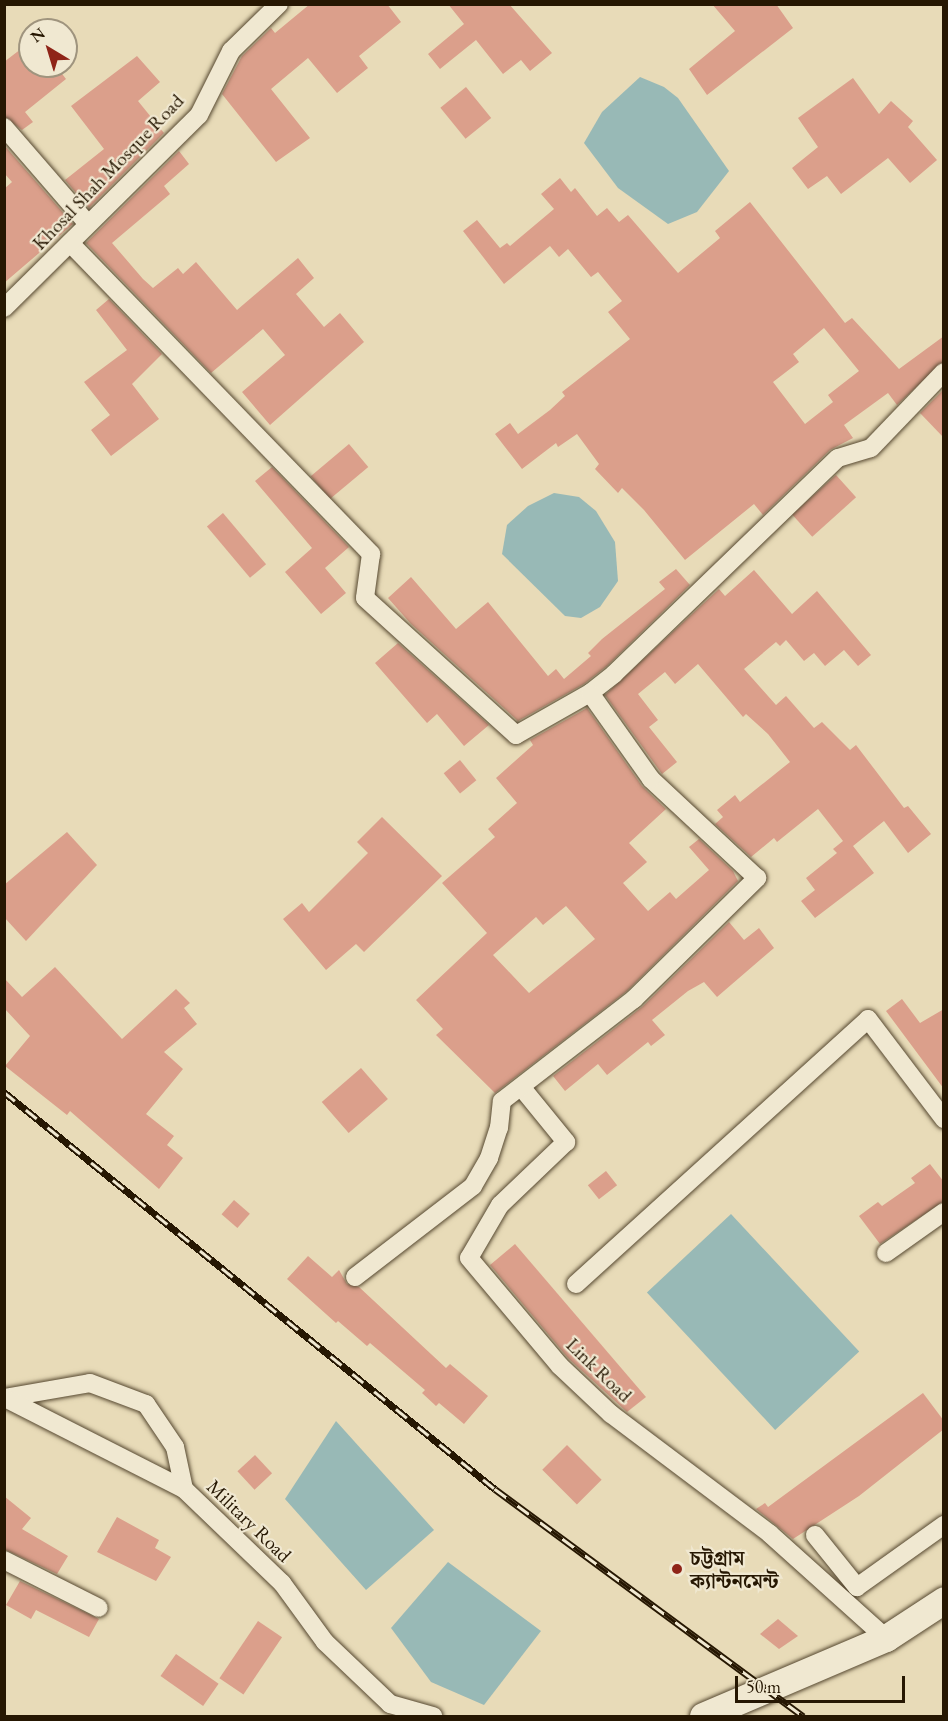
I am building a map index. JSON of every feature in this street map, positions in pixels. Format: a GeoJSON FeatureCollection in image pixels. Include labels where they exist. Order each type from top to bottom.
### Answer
{"type":"FeatureCollection","features":[{"type":"Feature","properties":{"kind":"street","name":"Khosal Shah Mosque Road"},"geometry":{"type":"LineString","coordinates":[[4,308],[199,115],[231,51],[279,4]]}},
{"type":"Feature","properties":{"kind":"street"},"geometry":{"type":"LineString","coordinates":[[4,127],[88,224]]}},
{"type":"Feature","properties":{"kind":"street"},"geometry":{"type":"LineString","coordinates":[[70,243],[371,554],[365,598],[516,735],[590,693],[838,458],[871,448],[944,372]]}},
{"type":"Feature","properties":{"kind":"street"},"geometry":{"type":"LineString","coordinates":[[355,1277],[472,1186],[489,1158],[502,1101],[522,1089],[634,999],[757,878],[651,779],[590,693]]}},
{"type":"Feature","properties":{"kind":"street"},"geometry":{"type":"LineString","coordinates":[[576,1284],[868,1019],[944,1119]]}},
{"type":"Feature","properties":{"kind":"street","name":"Link Road"},"geometry":{"type":"LineString","coordinates":[[522,1089],[566,1142],[500,1205],[469,1258],[560,1366],[611,1414],[770,1534],[886,1638]]}},
{"type":"Feature","properties":{"kind":"street"},"geometry":{"type":"LineString","coordinates":[[886,1253],[944,1212]]}},
{"type":"Feature","properties":{"kind":"street","name":"Military Road"},"geometry":{"type":"LineString","coordinates":[[5,1399],[90,1383],[146,1404],[175,1447],[184,1489],[282,1583],[325,1642],[390,1704],[433,1716]]}},
{"type":"Feature","properties":{"kind":"street"},"geometry":{"type":"LineString","coordinates":[[5,1399],[184,1489]]}},
{"type":"Feature","properties":{"kind":"street"},"geometry":{"type":"LineString","coordinates":[[815,1535],[857,1587],[944,1525]]}},
{"type":"Feature","properties":{"kind":"street"},"geometry":{"type":"LineString","coordinates":[[4,1560],[99,1608]]}},
{"type":"Feature","properties":{"kind":"street"},"geometry":{"type":"LineString","coordinates":[[702,1716],[886,1638],[944,1600]]}},
{"type":"Feature","properties":{"kind":"water"},"geometry":{"type":"Polygon","coordinates":[[[640,77],[664,87],[678,98],[729,171],[697,212],[668,224],[618,188],[584,143],[602,112],[640,77]]]}},
{"type":"Feature","properties":{"kind":"water"},"geometry":{"type":"Polygon","coordinates":[[[554,493],[579,497],[596,511],[615,542],[618,581],[600,607],[581,618],[565,616],[502,554],[507,525],[528,506],[554,493]]]}},
{"type":"Feature","properties":{"kind":"water"},"geometry":{"type":"Polygon","coordinates":[[[731,1214],[859,1351],[775,1430],[647,1292],[731,1214]]]}},
{"type":"Feature","properties":{"kind":"water"},"geometry":{"type":"Polygon","coordinates":[[[336,1421],[434,1530],[366,1590],[285,1499],[336,1421]]]}},
{"type":"Feature","properties":{"kind":"water"},"geometry":{"type":"Polygon","coordinates":[[[448,1562],[541,1631],[484,1705],[431,1682],[391,1628],[448,1562]]]}},
{"type":"Feature","properties":{"kind":"building"},"geometry":{"type":"Polygon","coordinates":[[[310,4],[387,4],[401,22],[359,56],[368,68],[337,93],[308,58],[271,89],[310,138],[276,162],[222,94],[242,56],[271,28],[275,33],[310,4]]]}},
{"type":"Feature","properties":{"kind":"building"},"geometry":{"type":"Polygon","coordinates":[[[448,4],[509,4],[552,53],[530,71],[521,60],[503,74],[476,40],[440,69],[428,54],[464,24],[448,4]]]}},
{"type":"Feature","properties":{"kind":"building"},"geometry":{"type":"Polygon","coordinates":[[[712,4],[776,4],[793,28],[707,95],[689,69],[735,31],[712,4]]]}},
{"type":"Feature","properties":{"kind":"building"},"geometry":{"type":"Polygon","coordinates":[[[18,51],[18,78],[66,79],[25,112],[33,122],[22,130],[4,116],[4,62],[18,51]]]}},
{"type":"Feature","properties":{"kind":"building"},"geometry":{"type":"Polygon","coordinates":[[[137,56],[160,82],[138,101],[164,133],[89,208],[65,180],[104,149],[71,106],[137,56]]]}},
{"type":"Feature","properties":{"kind":"building"},"geometry":{"type":"Polygon","coordinates":[[[853,78],[879,114],[891,101],[913,121],[908,127],[937,160],[910,183],[888,158],[841,194],[827,176],[808,189],[792,168],[818,147],[798,118],[853,78]]]}},
{"type":"Feature","properties":{"kind":"building"},"geometry":{"type":"Polygon","coordinates":[[[466,87],[491,118],[466,139],[440,108],[466,87]]]}},
{"type":"Feature","properties":{"kind":"building"},"geometry":{"type":"Polygon","coordinates":[[[4,145],[73,224],[4,283],[4,189],[12,182],[4,173],[4,145]]]}},
{"type":"Feature","properties":{"kind":"building"},"geometry":{"type":"Polygon","coordinates":[[[179,151],[189,164],[164,186],[170,194],[112,243],[143,279],[153,288],[178,268],[183,274],[196,262],[237,310],[298,258],[314,278],[296,294],[324,327],[340,313],[364,342],[270,425],[242,392],[285,355],[263,329],[211,373],[86,243],[179,151]]]}},
{"type":"Feature","properties":{"kind":"building"},"geometry":{"type":"Polygon","coordinates":[[[560,178],[571,192],[575,188],[597,216],[607,208],[619,222],[628,215],[678,273],[720,238],[715,231],[750,202],[845,323],[852,318],[899,369],[944,336],[944,361],[897,405],[888,393],[844,425],[853,438],[830,450],[763,515],[754,504],[685,560],[644,510],[622,488],[618,493],[595,469],[599,464],[577,434],[558,447],[556,443],[522,469],[495,434],[510,423],[518,434],[565,396],[562,392],[630,339],[608,312],[622,301],[598,272],[591,277],[568,249],[559,257],[550,246],[504,284],[463,231],[477,220],[500,248],[507,243],[510,246],[554,209],[541,194],[560,178]],[[824,328],[793,354],[799,362],[773,382],[805,424],[833,402],[828,395],[859,371],[824,328]]]}},
{"type":"Feature","properties":{"kind":"building"},"geometry":{"type":"Polygon","coordinates":[[[109,299],[162,354],[132,384],[159,419],[111,456],[91,430],[110,415],[84,382],[127,350],[96,310],[109,299]]]}},
{"type":"Feature","properties":{"kind":"building"},"geometry":{"type":"Polygon","coordinates":[[[944,389],[944,438],[920,413],[944,389]]]}},
{"type":"Feature","properties":{"kind":"building"},"geometry":{"type":"Polygon","coordinates":[[[349,444],[368,467],[330,499],[311,476],[349,444]]]}},
{"type":"Feature","properties":{"kind":"building"},"geometry":{"type":"Polygon","coordinates":[[[272,467],[349,547],[325,568],[346,593],[321,614],[285,572],[312,548],[255,481],[272,467]]]}},
{"type":"Feature","properties":{"kind":"building"},"geometry":{"type":"Polygon","coordinates":[[[836,475],[856,497],[812,537],[792,514],[836,475]]]}},
{"type":"Feature","properties":{"kind":"building"},"geometry":{"type":"Polygon","coordinates":[[[223,513],[266,564],[250,578],[207,526],[223,513]]]}},
{"type":"Feature","properties":{"kind":"building"},"geometry":{"type":"Polygon","coordinates":[[[676,569],[690,585],[607,666],[584,684],[518,721],[411,624],[388,598],[411,577],[456,629],[488,602],[548,676],[556,669],[564,679],[591,656],[588,653],[602,639],[665,589],[659,582],[676,569]]]}},
{"type":"Feature","properties":{"kind":"building"},"geometry":{"type":"Polygon","coordinates":[[[754,570],[792,614],[817,591],[871,655],[858,666],[844,650],[825,666],[814,653],[804,661],[786,640],[780,646],[776,642],[744,669],[776,705],[786,696],[814,728],[822,722],[850,750],[856,745],[904,808],[908,806],[931,834],[908,853],[884,821],[853,846],[874,873],[815,918],[801,901],[815,890],[806,878],[837,853],[833,849],[843,841],[818,809],[777,842],[774,838],[751,857],[715,824],[723,817],[717,810],[735,795],[740,802],[790,762],[768,734],[746,714],[743,717],[698,664],[675,684],[665,672],[638,694],[658,720],[649,727],[677,762],[662,774],[605,695],[719,589],[725,596],[754,570]]]}},
{"type":"Feature","properties":{"kind":"building"},"geometry":{"type":"Polygon","coordinates":[[[398,643],[489,725],[464,746],[437,714],[427,723],[375,663],[398,643]]]}},
{"type":"Feature","properties":{"kind":"building"},"geometry":{"type":"Polygon","coordinates":[[[587,708],[642,786],[666,809],[629,843],[647,862],[623,883],[648,911],[670,892],[676,899],[709,870],[689,847],[699,839],[733,871],[738,881],[627,991],[495,1093],[436,1035],[443,1029],[416,1000],[487,933],[442,883],[495,837],[488,829],[517,803],[496,778],[533,745],[530,740],[587,708]],[[566,906],[543,925],[536,917],[493,955],[529,993],[595,939],[566,906]]]}},
{"type":"Feature","properties":{"kind":"building"},"geometry":{"type":"Polygon","coordinates":[[[460,760],[476,780],[460,793],[444,773],[460,760]]]}},
{"type":"Feature","properties":{"kind":"building"},"geometry":{"type":"Polygon","coordinates":[[[382,817],[442,876],[364,952],[356,944],[326,970],[283,919],[302,903],[309,912],[368,853],[357,842],[382,817]]]}},
{"type":"Feature","properties":{"kind":"building"},"geometry":{"type":"Polygon","coordinates":[[[67,832],[97,865],[26,941],[4,917],[4,885],[67,832]]]}},
{"type":"Feature","properties":{"kind":"building"},"geometry":{"type":"Polygon","coordinates":[[[729,922],[744,940],[759,928],[774,948],[717,997],[704,982],[688,991],[652,1020],[665,1035],[651,1046],[648,1042],[607,1075],[598,1064],[565,1091],[553,1076],[642,1007],[729,922]]]}},
{"type":"Feature","properties":{"kind":"building"},"geometry":{"type":"Polygon","coordinates":[[[55,967],[122,1039],[176,989],[190,1003],[184,1008],[197,1024],[164,1052],[183,1069],[146,1114],[174,1136],[167,1145],[183,1158],[159,1189],[70,1111],[67,1115],[5,1066],[30,1036],[4,1008],[4,978],[22,997],[55,967]]]}},
{"type":"Feature","properties":{"kind":"building"},"geometry":{"type":"Polygon","coordinates":[[[902,999],[920,1023],[944,1009],[944,1089],[886,1011],[902,999]]]}},
{"type":"Feature","properties":{"kind":"building"},"geometry":{"type":"Polygon","coordinates":[[[361,1068],[388,1099],[349,1133],[322,1102],[361,1068]]]}},
{"type":"Feature","properties":{"kind":"building"},"geometry":{"type":"Polygon","coordinates":[[[930,1164],[944,1182],[944,1201],[880,1244],[859,1216],[878,1202],[882,1206],[915,1183],[911,1178],[930,1164]]]}},
{"type":"Feature","properties":{"kind":"building"},"geometry":{"type":"Polygon","coordinates":[[[606,1171],[617,1185],[599,1199],[588,1185],[606,1171]]]}},
{"type":"Feature","properties":{"kind":"building"},"geometry":{"type":"Polygon","coordinates":[[[234,1200],[250,1214],[237,1228],[222,1214],[234,1200]]]}},
{"type":"Feature","properties":{"kind":"building"},"geometry":{"type":"Polygon","coordinates":[[[515,1244],[646,1397],[627,1412],[568,1358],[490,1265],[515,1244]]]}},
{"type":"Feature","properties":{"kind":"building"},"geometry":{"type":"Polygon","coordinates":[[[308,1256],[332,1277],[339,1270],[347,1284],[359,1287],[446,1368],[450,1364],[488,1396],[464,1424],[439,1403],[436,1406],[422,1393],[425,1390],[370,1343],[367,1346],[338,1321],[336,1323],[287,1279],[308,1256]]]}},
{"type":"Feature","properties":{"kind":"building"},"geometry":{"type":"Polygon","coordinates":[[[923,1393],[944,1421],[944,1429],[859,1496],[793,1539],[756,1509],[765,1503],[768,1507],[923,1393]]]}},
{"type":"Feature","properties":{"kind":"building"},"geometry":{"type":"Polygon","coordinates":[[[567,1445],[602,1480],[577,1504],[542,1470],[567,1445]]]}},
{"type":"Feature","properties":{"kind":"building"},"geometry":{"type":"Polygon","coordinates":[[[255,1455],[272,1473],[254,1490],[237,1471],[255,1455]]]}},
{"type":"Feature","properties":{"kind":"building"},"geometry":{"type":"Polygon","coordinates":[[[4,1496],[31,1518],[22,1529],[68,1556],[57,1574],[4,1549],[4,1496]]]}},
{"type":"Feature","properties":{"kind":"building"},"geometry":{"type":"Polygon","coordinates":[[[117,1517],[159,1540],[155,1548],[171,1557],[156,1581],[97,1552],[117,1517]]]}},
{"type":"Feature","properties":{"kind":"building"},"geometry":{"type":"Polygon","coordinates":[[[20,1581],[99,1619],[89,1637],[36,1610],[31,1619],[6,1605],[20,1581]]]}},
{"type":"Feature","properties":{"kind":"building"},"geometry":{"type":"Polygon","coordinates":[[[778,1619],[798,1636],[779,1649],[760,1634],[778,1619]]]}},
{"type":"Feature","properties":{"kind":"building"},"geometry":{"type":"Polygon","coordinates":[[[258,1621],[282,1637],[243,1694],[219,1678],[258,1621]]]}},
{"type":"Feature","properties":{"kind":"building"},"geometry":{"type":"Polygon","coordinates":[[[176,1654],[219,1684],[203,1706],[161,1676],[176,1654]]]}},
{"type":"Feature","properties":{"kind":"railway"},"geometry":{"type":"LineString","coordinates":[[4,1092],[495,1489],[803,1716]]}},
{"type":"Feature","properties":{"kind":"place","name":"চট্টগ্রাম ক্যান্টনমেন্ট"},"geometry":{"type":"Point","coordinates":[677,1569]}}]}
